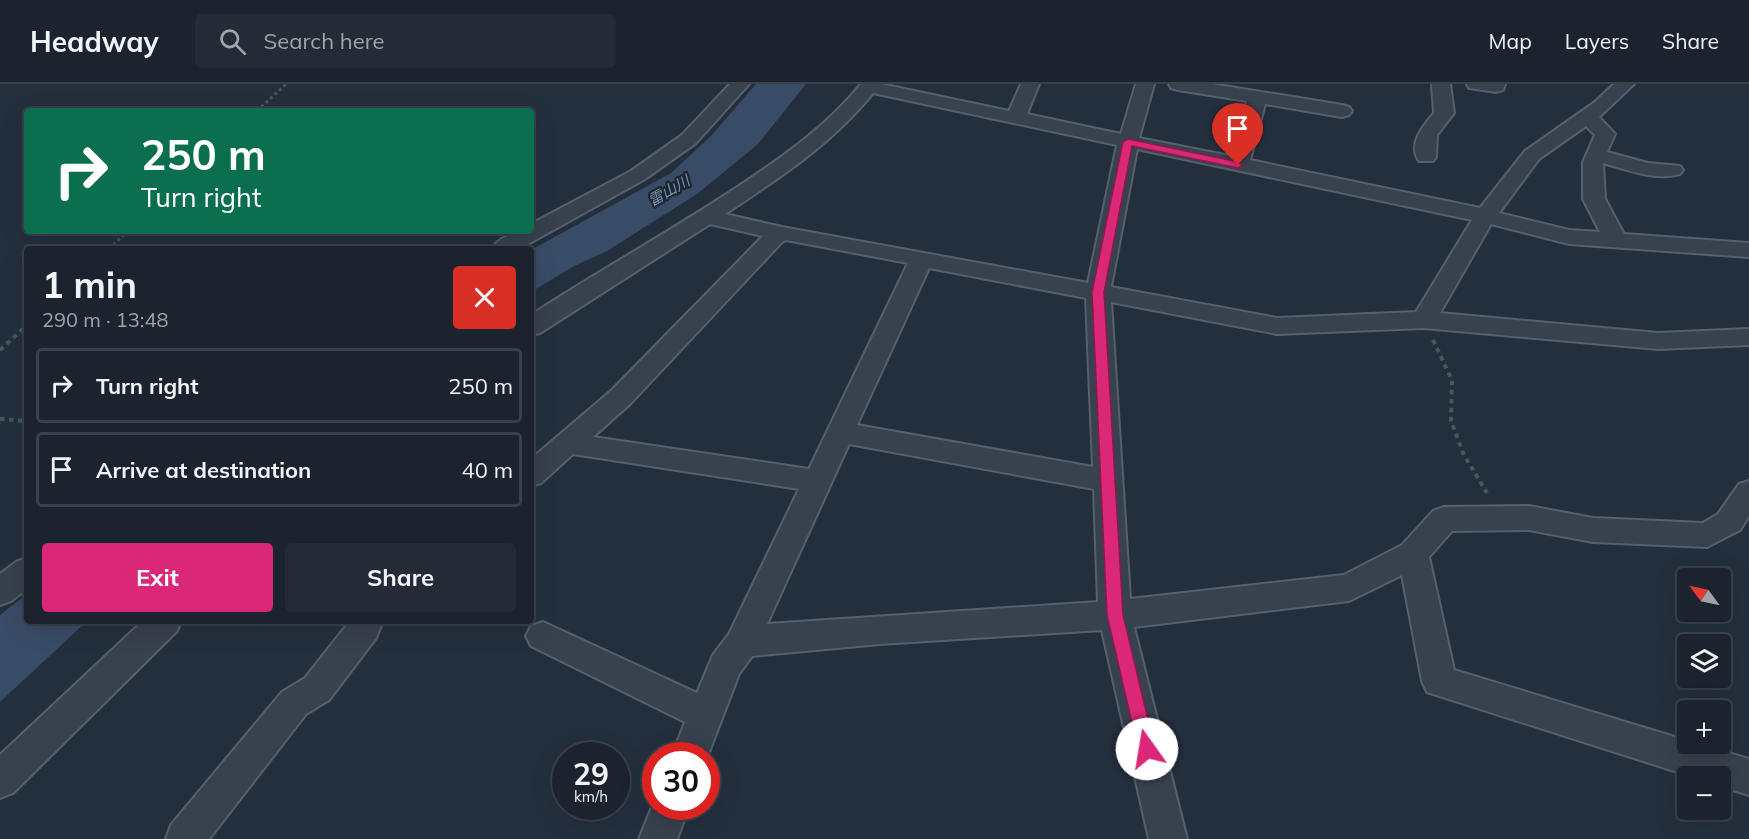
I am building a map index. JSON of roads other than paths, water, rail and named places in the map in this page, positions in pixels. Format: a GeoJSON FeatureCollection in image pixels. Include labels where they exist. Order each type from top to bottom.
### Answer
{"type":"FeatureCollection","features":[{"type":"Feature","properties":{"kind":"street"},"geometry":{"type":"LineString","coordinates":[[534,232],[638,175],[681,145],[710,119],[740,84]]}},
{"type":"Feature","properties":{"kind":"street"},"geometry":{"type":"LineString","coordinates":[[1016,118],[1030,84]]}},
{"type":"Feature","properties":{"kind":"street"},"geometry":{"type":"LineString","coordinates":[[1145,84],[1128,142],[1098,292],[1115,615],[1168,839]]}},
{"type":"Feature","properties":{"kind":"street"},"geometry":{"type":"LineString","coordinates":[[1178,84],[1342,111]]}},
{"type":"Feature","properties":{"kind":"street"},"geometry":{"type":"LineString","coordinates":[[1426,157],[1427,135],[1444,113],[1441,84]]}},
{"type":"Feature","properties":{"kind":"street"},"geometry":{"type":"LineString","coordinates":[[1476,84],[1496,87],[1496,84]]}},
{"type":"Feature","properties":{"kind":"street"},"geometry":{"type":"LineString","coordinates":[[1424,320],[1485,216],[1532,155],[1587,117],[1625,84]]}},
{"type":"Feature","properties":{"kind":"street"},"geometry":{"type":"LineString","coordinates":[[534,325],[612,273],[708,217],[814,143],[845,114],[870,85],[1128,142],[1485,216],[1569,237],[1749,250]]}},
{"type":"Feature","properties":{"kind":"street"},"geometry":{"type":"LineString","coordinates":[[1238,165],[1258,97]]}},
{"type":"Feature","properties":{"kind":"street"},"geometry":{"type":"LineString","coordinates":[[1587,117],[1605,134],[1593,162],[1594,199],[1616,241]]}},
{"type":"Feature","properties":{"kind":"street"},"geometry":{"type":"LineString","coordinates":[[1596,155],[1647,169],[1673,170]]}},
{"type":"Feature","properties":{"kind":"street"},"geometry":{"type":"LineString","coordinates":[[708,217],[780,233],[796,234],[1277,326],[1424,320],[1658,341],[1749,337]]}},
{"type":"Feature","properties":{"kind":"street"},"geometry":{"type":"LineString","coordinates":[[534,472],[621,397],[780,233]]}},
{"type":"Feature","properties":{"kind":"street"},"geometry":{"type":"LineString","coordinates":[[508,246],[530,234]]}},
{"type":"Feature","properties":{"kind":"street"},"geometry":{"type":"LineString","coordinates":[[695,742],[725,666],[741,644],[922,258]]}},
{"type":"Feature","properties":{"kind":"street"},"geometry":{"type":"LineString","coordinates":[[840,432],[1108,481]]}},
{"type":"Feature","properties":{"kind":"street"},"geometry":{"type":"LineString","coordinates":[[568,443],[817,481]]}},
{"type":"Feature","properties":{"kind":"street"},"geometry":{"type":"LineString","coordinates":[[741,644],[761,639],[1115,615],[1350,588],[1413,554],[1444,519],[1529,518],[1593,530],[1707,536],[1729,522],[1749,492]]}},
{"type":"Feature","properties":{"kind":"street"},"geometry":{"type":"LineString","coordinates":[[1413,554],[1439,681],[1749,777]]}},
{"type":"Feature","properties":{"kind":"street"},"geometry":{"type":"LineString","coordinates":[[0,592],[24,573]]}},
{"type":"Feature","properties":{"kind":"street"},"geometry":{"type":"LineString","coordinates":[[0,780],[162,624]]}},
{"type":"Feature","properties":{"kind":"street"},"geometry":{"type":"LineString","coordinates":[[185,839],[294,703],[317,689],[366,624]]}},
{"type":"Feature","properties":{"kind":"street"},"geometry":{"type":"LineString","coordinates":[[543,636],[706,715]]}},
{"type":"Feature","properties":{"kind":"street"},"geometry":{"type":"LineString","coordinates":[[658,839],[665,820]]}},
{"type":"Feature","properties":{"kind":"water","name":"雷山川"},"geometry":{"type":"Polygon","coordinates":[[[756,84],[806,84],[758,144],[697,194],[607,251],[574,266],[534,290],[534,248],[671,173],[710,137],[756,84]]]}},
{"type":"Feature","properties":{"kind":"water"},"geometry":{"type":"Polygon","coordinates":[[[24,596],[24,624],[84,624],[0,702],[0,615],[24,596]]]}}]}
